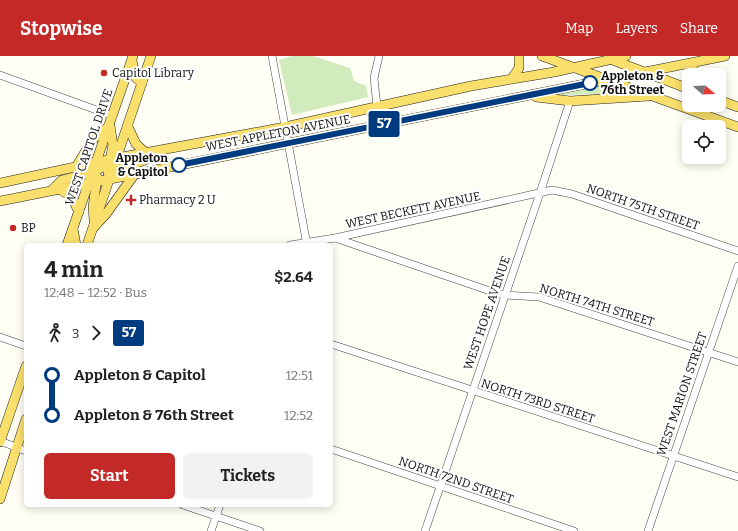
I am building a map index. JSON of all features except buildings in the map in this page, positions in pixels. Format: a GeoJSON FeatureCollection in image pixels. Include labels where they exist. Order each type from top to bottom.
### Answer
{"type":"FeatureCollection","features":[{"type":"Feature","properties":{"kind":"main road"},"geometry":{"type":"LineString","coordinates":[[88,243],[111,168],[128,127],[151,56]]}},
{"type":"Feature","properties":{"kind":"main road"},"geometry":{"type":"LineString","coordinates":[[513,77],[519,68],[519,56]]}},
{"type":"Feature","properties":{"kind":"main road"},"geometry":{"type":"LineString","coordinates":[[542,56],[738,127]]}},
{"type":"Feature","properties":{"kind":"main road"},"geometry":{"type":"LineString","coordinates":[[601,56],[682,86]]}},
{"type":"Feature","properties":{"kind":"main road","name":"WEST APPLETON AVENUE"},"geometry":{"type":"LineString","coordinates":[[0,201],[55,190],[146,153],[285,127],[513,77],[575,67],[626,56]]}},
{"type":"Feature","properties":{"kind":"main road","name":"WEST APPLETON AVENUE"},"geometry":{"type":"LineString","coordinates":[[111,168],[134,174],[725,56]]}},
{"type":"Feature","properties":{"kind":"main road"},"geometry":{"type":"LineString","coordinates":[[132,59],[136,78],[142,83]]}},
{"type":"Feature","properties":{"kind":"main road","name":"WEST CAPITOL DRIVE"},"geometry":{"type":"LineString","coordinates":[[68,243],[95,174],[132,59]]}},
{"type":"Feature","properties":{"kind":"main road"},"geometry":{"type":"LineString","coordinates":[[693,68],[694,63]]}},
{"type":"Feature","properties":{"kind":"main road"},"geometry":{"type":"LineString","coordinates":[[526,96],[570,101],[652,96]]}},
{"type":"Feature","properties":{"kind":"main road"},"geometry":{"type":"LineString","coordinates":[[726,103],[738,107]]}},
{"type":"Feature","properties":{"kind":"main road"},"geometry":{"type":"LineString","coordinates":[[76,167],[93,139],[112,120]]}},
{"type":"Feature","properties":{"kind":"main road"},"geometry":{"type":"LineString","coordinates":[[111,168],[113,145],[112,120]]}},
{"type":"Feature","properties":{"kind":"main road"},"geometry":{"type":"LineString","coordinates":[[128,127],[135,142],[146,153]]}},
{"type":"Feature","properties":{"kind":"main road"},"geometry":{"type":"LineString","coordinates":[[93,226],[95,174],[111,168],[145,160],[158,151]]}},
{"type":"Feature","properties":{"kind":"main road","name":"WEST APPLETON AVENUE"},"geometry":{"type":"LineString","coordinates":[[0,183],[76,167],[95,174]]}},
{"type":"Feature","properties":{"kind":"main road"},"geometry":{"type":"LineString","coordinates":[[93,226],[106,214],[134,174]]}},
{"type":"Feature","properties":{"kind":"main road"},"geometry":{"type":"LineString","coordinates":[[55,190],[71,196],[79,212]]}},
{"type":"Feature","properties":{"kind":"main road"},"geometry":{"type":"LineString","coordinates":[[73,228],[76,243]]}},
{"type":"Feature","properties":{"kind":"main road"},"geometry":{"type":"LineString","coordinates":[[0,442],[24,372]]}},
{"type":"Feature","properties":{"kind":"main road"},"geometry":{"type":"LineString","coordinates":[[0,499],[24,425]]}},
{"type":"Feature","properties":{"kind":"street"},"geometry":{"type":"LineString","coordinates":[[272,56],[307,243]]}},
{"type":"Feature","properties":{"kind":"street"},"geometry":{"type":"LineString","coordinates":[[379,56],[374,78],[377,106],[382,125]]}},
{"type":"Feature","properties":{"kind":"street"},"geometry":{"type":"LineString","coordinates":[[0,75],[112,120]]}},
{"type":"Feature","properties":{"kind":"street","name":"WEST HOPE AVENUE"},"geometry":{"type":"LineString","coordinates":[[425,531],[570,101]]}},
{"type":"Feature","properties":{"kind":"street","name":"NORTH 75TH STREET"},"geometry":{"type":"LineString","coordinates":[[540,193],[552,190],[572,194],[738,251]]}},
{"type":"Feature","properties":{"kind":"street","name":"WEST BECKETT AVENUE"},"geometry":{"type":"LineString","coordinates":[[307,243],[540,193]]}},
{"type":"Feature","properties":{"kind":"street","name":"NORTH 74TH STREET"},"geometry":{"type":"LineString","coordinates":[[335,238],[505,295],[539,297],[738,362]]}},
{"type":"Feature","properties":{"kind":"street","name":"WEST MARION STREET"},"geometry":{"type":"LineString","coordinates":[[648,531],[672,455],[738,266]]}},
{"type":"Feature","properties":{"kind":"street"},"geometry":{"type":"LineString","coordinates":[[0,337],[24,345]]}},
{"type":"Feature","properties":{"kind":"street","name":"NORTH 73RD STREET"},"geometry":{"type":"LineString","coordinates":[[333,345],[472,392],[738,477]]}},
{"type":"Feature","properties":{"kind":"street"},"geometry":{"type":"LineString","coordinates":[[0,442],[24,450]]}},
{"type":"Feature","properties":{"kind":"street","name":"NORTH 72ND STREET"},"geometry":{"type":"LineString","coordinates":[[333,450],[574,531]]}},
{"type":"Feature","properties":{"kind":"street"},"geometry":{"type":"LineString","coordinates":[[189,507],[260,531]]}},
{"type":"Feature","properties":{"kind":"street"},"geometry":{"type":"LineString","coordinates":[[211,531],[219,507]]}},
{"type":"Feature","properties":{"kind":"green space"},"geometry":{"type":"Polygon","coordinates":[[[292,56],[313,56],[350,68],[354,81],[366,86],[368,97],[292,115],[279,60],[292,56]]]}},
{"type":"Feature","properties":{"kind":"green space"},"geometry":{"type":"Polygon","coordinates":[[[603,85],[626,94],[555,95],[603,85]]]}},
{"type":"Feature","properties":{"kind":"bus line","name":"57"},"geometry":{"type":"LineString","coordinates":[[179,165],[590,83]]}},
{"type":"Feature","properties":{"kind":"place","name":"Capitol Library"},"geometry":{"type":"Point","coordinates":[104,73]}},
{"type":"Feature","properties":{"kind":"place","name":"Appleton & 76th Street"},"geometry":{"type":"Point","coordinates":[590,83]}},
{"type":"Feature","properties":{"kind":"place","name":"Appleton & Capitol"},"geometry":{"type":"Point","coordinates":[179,165]}},
{"type":"Feature","properties":{"kind":"place","name":"Pharmacy 2 U"},"geometry":{"type":"Point","coordinates":[131,200]}},
{"type":"Feature","properties":{"kind":"place","name":"BP"},"geometry":{"type":"Point","coordinates":[13,228]}}]}
